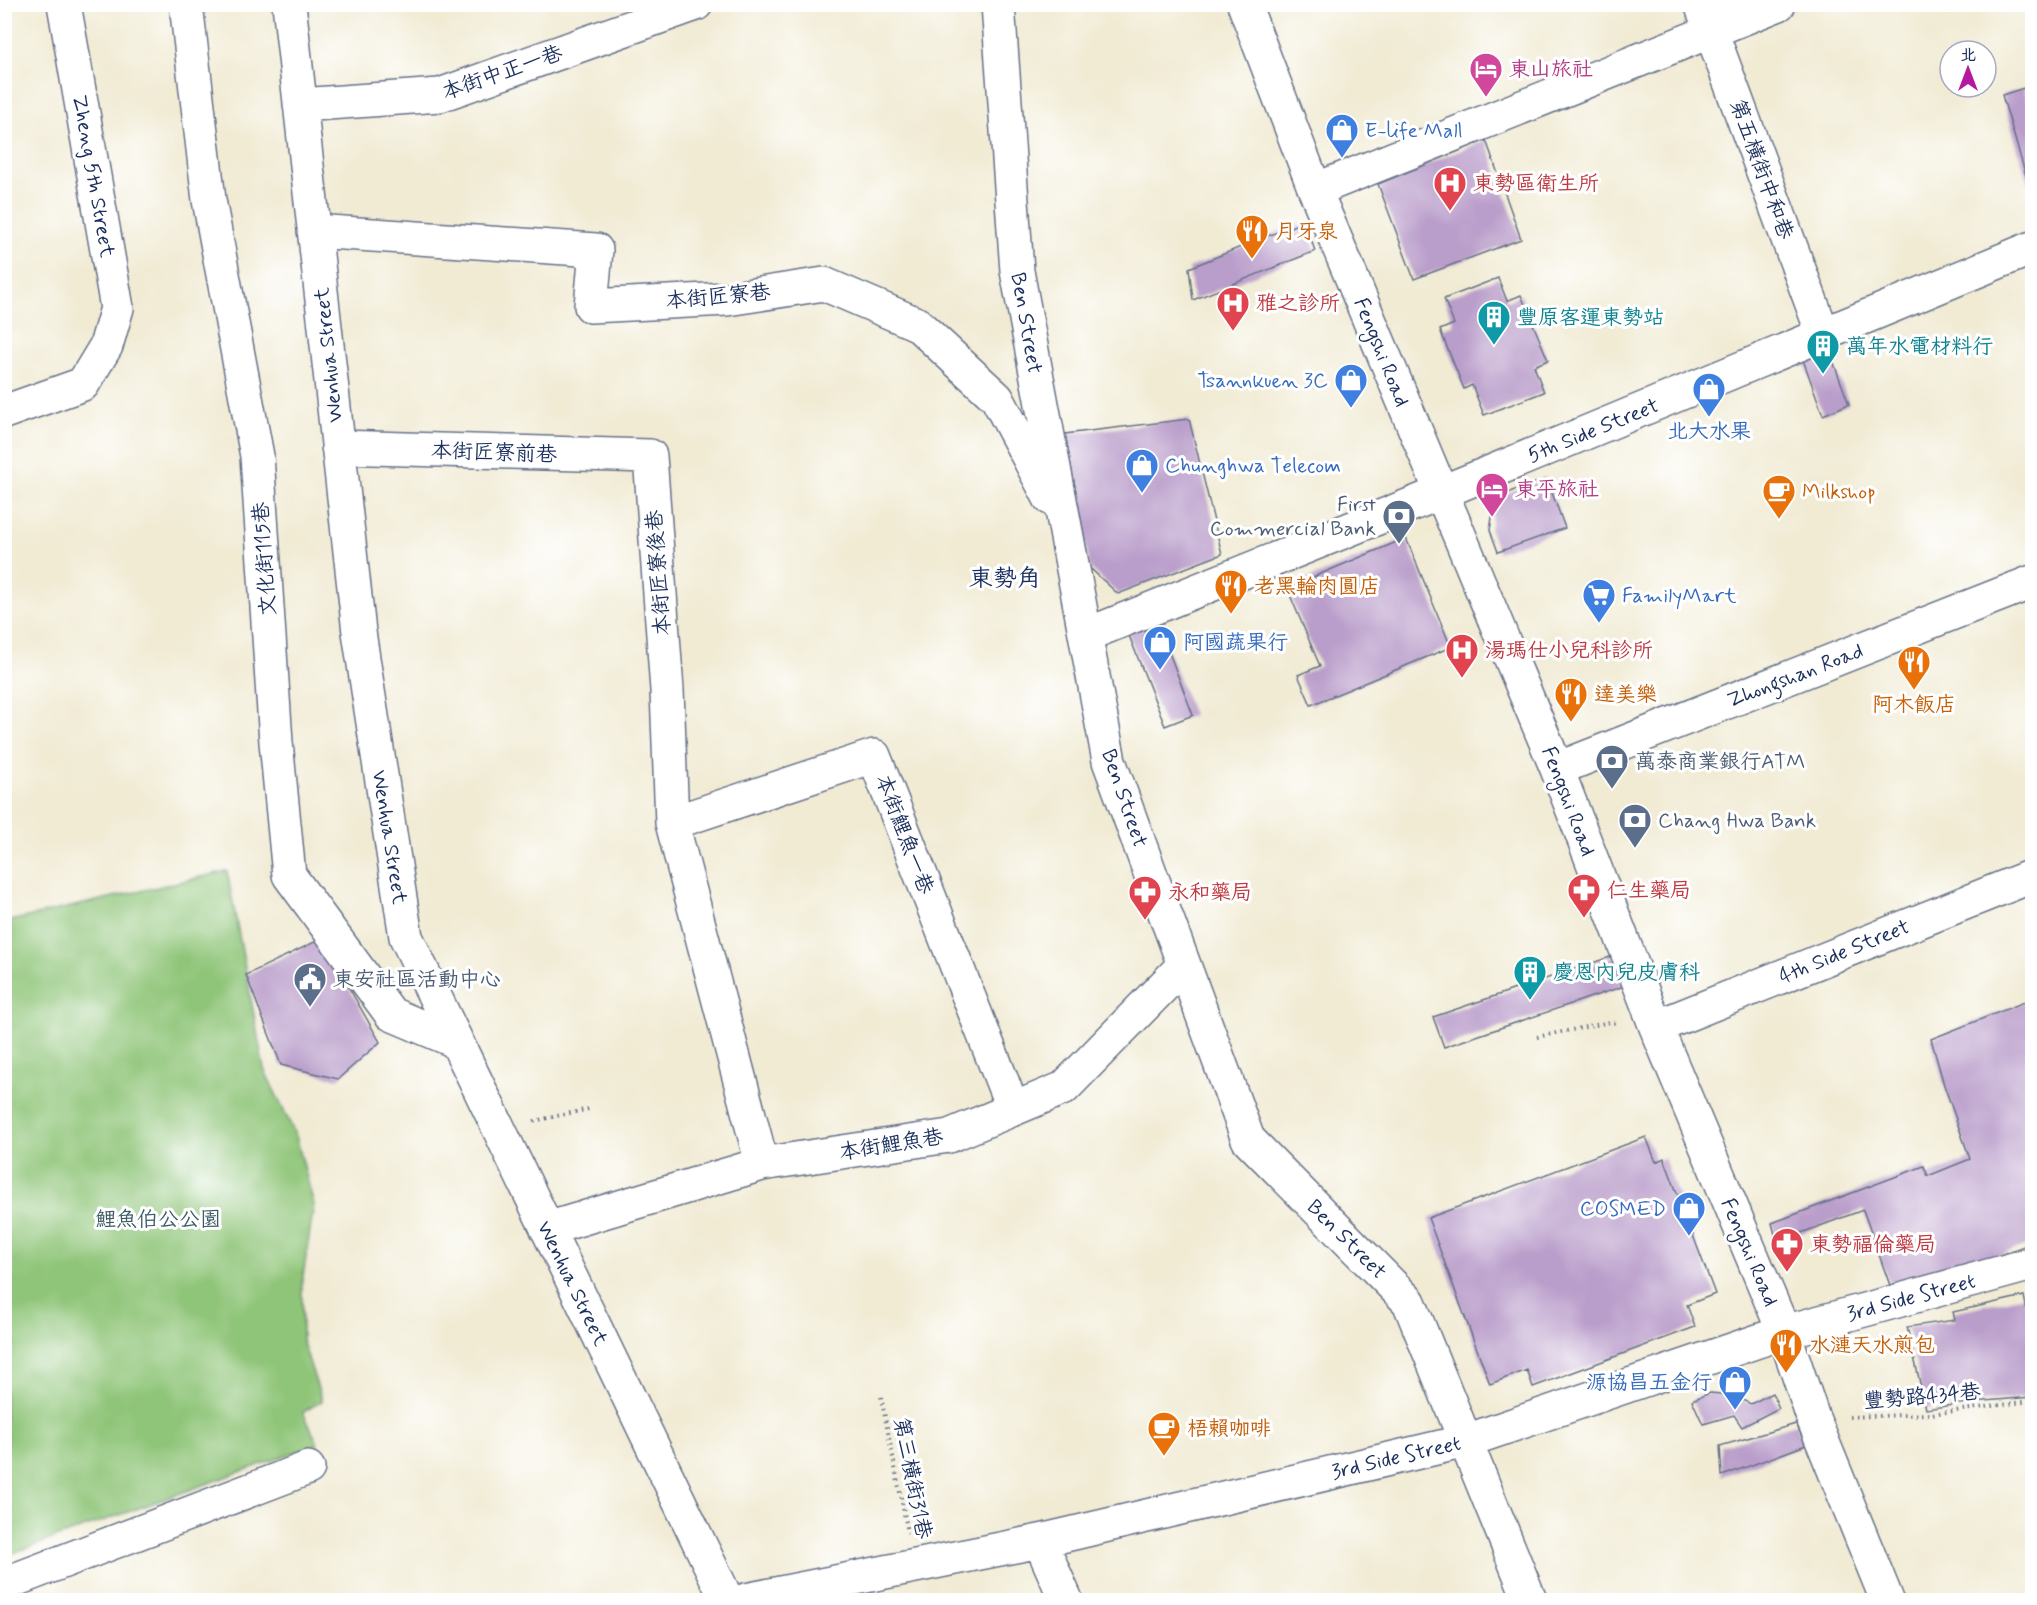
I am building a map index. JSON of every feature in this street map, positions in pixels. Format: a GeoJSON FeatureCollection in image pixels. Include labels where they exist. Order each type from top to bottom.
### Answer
{"type":"FeatureCollection","features":[{"type":"Feature","properties":{"kind":"street","name":"Zheng 5th Street"},"geometry":{"type":"LineString","coordinates":[[4,412],[82,384],[106,346],[117,308],[64,4]]}},
{"type":"Feature","properties":{"kind":"street","name":"文化街115巷"},"geometry":{"type":"LineString","coordinates":[[186,4],[209,200],[257,456],[276,742],[289,875],[391,1014],[457,1042]]}},
{"type":"Feature","properties":{"kind":"street","name":"Wenhua Street"},"geometry":{"type":"LineString","coordinates":[[289,4],[359,632],[405,937],[727,1600]]}},
{"type":"Feature","properties":{"kind":"street","name":"本街中正一巷"},"geometry":{"type":"LineString","coordinates":[[300,105],[440,95],[696,4]]}},
{"type":"Feature","properties":{"kind":"street","name":"Ben Street"},"geometry":{"type":"LineString","coordinates":[[998,4],[1017,270],[1109,761],[1248,1139],[1409,1302],[1530,1600]]}},
{"type":"Feature","properties":{"kind":"street","name":"Fengshi Road"},"geometry":{"type":"LineString","coordinates":[[1244,4],[1315,190],[1557,769],[1656,1027],[1784,1332],[1813,1418],[1887,1600]]}},
{"type":"Feature","properties":{"kind":"street"},"geometry":{"type":"LineString","coordinates":[[1315,190],[1706,18],[1779,4]]}},
{"type":"Feature","properties":{"kind":"street","name":"第五橫街中和巷"},"geometry":{"type":"LineString","coordinates":[[1706,18],[1823,334]]}},
{"type":"Feature","properties":{"kind":"street","name":"本街匠寮巷"},"geometry":{"type":"LineString","coordinates":[[314,231],[596,250],[591,306],[727,299],[824,284],[917,324],[997,398],[1066,530]]}},
{"type":"Feature","properties":{"kind":"street","name":"5th Side Street"},"geometry":{"type":"LineString","coordinates":[[1086,635],[1440,493],[2032,248]]}},
{"type":"Feature","properties":{"kind":"street","name":"本街匠寮前巷"},"geometry":{"type":"LineString","coordinates":[[338,447],[650,456]]}},
{"type":"Feature","properties":{"kind":"street","name":"本街匠寮後巷"},"geometry":{"type":"LineString","coordinates":[[650,456],[667,690],[672,823]]}},
{"type":"Feature","properties":{"kind":"street","name":"Zhongshan Road"},"geometry":{"type":"LineString","coordinates":[[1557,769],[2032,582]]}},
{"type":"Feature","properties":{"kind":"street","name":"本街鯉魚一巷"},"geometry":{"type":"LineString","coordinates":[[672,823],[874,756],[1013,1109]]}},
{"type":"Feature","properties":{"kind":"street"},"geometry":{"type":"LineString","coordinates":[[672,823],[762,1164]]}},
{"type":"Feature","properties":{"kind":"street","name":"4th Side Street"},"geometry":{"type":"LineString","coordinates":[[1656,1027],[2032,876]]}},
{"type":"Feature","properties":{"kind":"street","name":"本街鯉魚巷"},"geometry":{"type":"LineString","coordinates":[[547,1229],[762,1164],[949,1136],[1064,1088],[1184,965]]}},
{"type":"Feature","properties":{"kind":"street","name":"3rd Side Street"},"geometry":{"type":"LineString","coordinates":[[746,1600],[1040,1541],[1466,1441],[1784,1332],[2032,1264]]}},
{"type":"Feature","properties":{"kind":"street"},"geometry":{"type":"LineString","coordinates":[[4,1584],[308,1468]]}},
{"type":"Feature","properties":{"kind":"street"},"geometry":{"type":"LineString","coordinates":[[1040,1541],[1066,1600]]}},
{"type":"Feature","properties":{"kind":"path"},"geometry":{"type":"LineString","coordinates":[[1537,1037],[1610,1022],[1656,1027]]}},
{"type":"Feature","properties":{"kind":"path"},"geometry":{"type":"LineString","coordinates":[[498,1129],[589,1109]]}},
{"type":"Feature","properties":{"kind":"path","name":"第三橫街31巷"},"geometry":{"type":"LineString","coordinates":[[881,1397],[915,1566]]}},
{"type":"Feature","properties":{"kind":"path","name":"豐勢路434巷"},"geometry":{"type":"LineString","coordinates":[[1813,1418],[1931,1414],[2032,1401]]}},
{"type":"Feature","properties":{"kind":"green space","name":"鯉魚伯公公園"},"geometry":{"type":"Polygon","coordinates":[[[227,871],[264,1069],[296,1136],[314,1205],[302,1283],[302,1340],[322,1401],[303,1412],[318,1444],[5,1556],[5,922],[227,871]]]}},
{"type":"Feature","properties":{"kind":"building"},"geometry":{"type":"Polygon","coordinates":[[[2024,88],[2032,118],[2032,196],[2002,95],[2024,88]]]}},
{"type":"Feature","properties":{"kind":"building","name":"東勢區衛生所"},"geometry":{"type":"Polygon","coordinates":[[[1486,140],[1521,239],[1414,279],[1378,184],[1486,140]]]}},
{"type":"Feature","properties":{"kind":"building","name":"月牙泉"},"geometry":{"type":"Polygon","coordinates":[[[1305,221],[1315,251],[1193,300],[1189,268],[1305,221]]]}},
{"type":"Feature","properties":{"kind":"building","name":"豐原客運東勢站"},"geometry":{"type":"Polygon","coordinates":[[[1498,278],[1507,301],[1521,295],[1548,360],[1534,366],[1544,392],[1484,415],[1472,385],[1464,389],[1440,330],[1454,324],[1444,299],[1498,278]]]}},
{"type":"Feature","properties":{"kind":"building","name":"萬年水電材料行"},"geometry":{"type":"Polygon","coordinates":[[[1823,334],[1849,404],[1823,415],[1798,346],[1823,334]]]}},
{"type":"Feature","properties":{"kind":"building","name":"Chunghwa Telecom"},"geometry":{"type":"Polygon","coordinates":[[[1189,419],[1222,554],[1118,594],[1090,568],[1065,434],[1189,419]]]}},
{"type":"Feature","properties":{"kind":"building"},"geometry":{"type":"Polygon","coordinates":[[[1547,479],[1565,528],[1498,552],[1490,530],[1493,512],[1498,503],[1512,491],[1547,479]]]}},
{"type":"Feature","properties":{"kind":"building"},"geometry":{"type":"Polygon","coordinates":[[[1406,538],[1451,647],[1311,705],[1298,675],[1320,666],[1287,588],[1406,538]]]}},
{"type":"Feature","properties":{"kind":"building","name":"阿國蔬果行"},"geometry":{"type":"Polygon","coordinates":[[[1155,616],[1193,715],[1165,726],[1126,628],[1155,616]]]}},
{"type":"Feature","properties":{"kind":"building","name":"東安社區活動中心"},"geometry":{"type":"Polygon","coordinates":[[[321,939],[380,1042],[338,1079],[281,1065],[246,975],[321,939]]]}},
{"type":"Feature","properties":{"kind":"building","name":"慶恩內兒皮膚科"},"geometry":{"type":"Polygon","coordinates":[[[1616,955],[1627,985],[1444,1047],[1433,1017],[1616,955]]]}},
{"type":"Feature","properties":{"kind":"building"},"geometry":{"type":"Polygon","coordinates":[[[2032,999],[2032,1183],[2030,1184],[2032,1243],[1960,1270],[1892,1291],[1863,1210],[1777,1242],[1772,1223],[1924,1166],[1928,1176],[1970,1159],[1944,1085],[1931,1039],[2032,999]]]}},
{"type":"Feature","properties":{"kind":"building"},"geometry":{"type":"Polygon","coordinates":[[[1646,1137],[1656,1162],[1664,1158],[1715,1294],[1687,1305],[1695,1327],[1533,1387],[1527,1370],[1490,1384],[1428,1218],[1646,1137]]]}},
{"type":"Feature","properties":{"kind":"building"},"geometry":{"type":"Polygon","coordinates":[[[2024,1296],[2032,1336],[2032,1397],[1926,1409],[1907,1327],[1955,1320],[1953,1312],[2024,1296]]]}},
{"type":"Feature","properties":{"kind":"building","name":"源協昌五金行"},"geometry":{"type":"Polygon","coordinates":[[[1710,1393],[1731,1395],[1751,1404],[1772,1393],[1779,1408],[1742,1427],[1734,1415],[1703,1424],[1692,1400],[1710,1393]]]}},
{"type":"Feature","properties":{"kind":"building"},"geometry":{"type":"Polygon","coordinates":[[[1796,1424],[1806,1445],[1722,1476],[1720,1446],[1796,1424]]]}},
{"type":"Feature","properties":{"kind":"place","name":"東山旅社"},"geometry":{"type":"Point","coordinates":[1486,98]}},
{"type":"Feature","properties":{"kind":"place","name":"E-life Mall"},"geometry":{"type":"Point","coordinates":[1342,159]}},
{"type":"Feature","properties":{"kind":"place","name":"東勢區衛生所"},"geometry":{"type":"Point","coordinates":[1450,212]}},
{"type":"Feature","properties":{"kind":"place","name":"月牙泉"},"geometry":{"type":"Point","coordinates":[1252,260]}},
{"type":"Feature","properties":{"kind":"place","name":"雅之診所"},"geometry":{"type":"Point","coordinates":[1233,332]}},
{"type":"Feature","properties":{"kind":"place","name":"豐原客運東勢站"},"geometry":{"type":"Point","coordinates":[1494,346]}},
{"type":"Feature","properties":{"kind":"place","name":"萬年水電材料行"},"geometry":{"type":"Point","coordinates":[1823,375]}},
{"type":"Feature","properties":{"kind":"place","name":"Tsannkuen 3C"},"geometry":{"type":"Point","coordinates":[1351,409]}},
{"type":"Feature","properties":{"kind":"place","name":"北大水果"},"geometry":{"type":"Point","coordinates":[1709,418]}},
{"type":"Feature","properties":{"kind":"place","name":"Chunghwa Telecom"},"geometry":{"type":"Point","coordinates":[1142,494]}},
{"type":"Feature","properties":{"kind":"place","name":"東平旅社"},"geometry":{"type":"Point","coordinates":[1492,518]}},
{"type":"Feature","properties":{"kind":"place","name":"Milkshop"},"geometry":{"type":"Point","coordinates":[1779,520]}},
{"type":"Feature","properties":{"kind":"place","name":"First Commercial Bank"},"geometry":{"type":"Point","coordinates":[1399,545]}},
{"type":"Feature","properties":{"kind":"place","name":"老黑輪肉圓店"},"geometry":{"type":"Point","coordinates":[1231,615]}},
{"type":"Feature","properties":{"kind":"place","name":"FamilyMart"},"geometry":{"type":"Point","coordinates":[1599,624]}},
{"type":"Feature","properties":{"kind":"place","name":"阿國蔬果行"},"geometry":{"type":"Point","coordinates":[1160,671]}},
{"type":"Feature","properties":{"kind":"place","name":"湯瑪仕小兒科診所"},"geometry":{"type":"Point","coordinates":[1462,679]}},
{"type":"Feature","properties":{"kind":"place","name":"阿木飯店"},"geometry":{"type":"Point","coordinates":[1914,691]}},
{"type":"Feature","properties":{"kind":"place","name":"達美樂"},"geometry":{"type":"Point","coordinates":[1571,723]}},
{"type":"Feature","properties":{"kind":"place","name":"萬泰商業銀行ATM"},"geometry":{"type":"Point","coordinates":[1612,790]}},
{"type":"Feature","properties":{"kind":"place","name":"Chang Hwa Bank"},"geometry":{"type":"Point","coordinates":[1635,849]}},
{"type":"Feature","properties":{"kind":"place","name":"仁生藥局"},"geometry":{"type":"Point","coordinates":[1584,919]}},
{"type":"Feature","properties":{"kind":"place","name":"永和藥局"},"geometry":{"type":"Point","coordinates":[1145,921]}},
{"type":"Feature","properties":{"kind":"place","name":"慶恩內兒皮膚科"},"geometry":{"type":"Point","coordinates":[1530,1001]}},
{"type":"Feature","properties":{"kind":"place","name":"東安社區活動中心"},"geometry":{"type":"Point","coordinates":[310,1008]}},
{"type":"Feature","properties":{"kind":"place","name":"COSMED"},"geometry":{"type":"Point","coordinates":[1689,1237]}},
{"type":"Feature","properties":{"kind":"place","name":"東勢福倫藥局"},"geometry":{"type":"Point","coordinates":[1787,1273]}},
{"type":"Feature","properties":{"kind":"place","name":"水漣天水煎包"},"geometry":{"type":"Point","coordinates":[1786,1374]}},
{"type":"Feature","properties":{"kind":"place","name":"源協昌五金行"},"geometry":{"type":"Point","coordinates":[1735,1411]}},
{"type":"Feature","properties":{"kind":"place","name":"梧賴咖啡"},"geometry":{"type":"Point","coordinates":[1164,1457]}},
{"type":"Feature","properties":{"kind":"district","name":"東勢角"},"geometry":{"type":"Point","coordinates":[1005,578]}}]}
